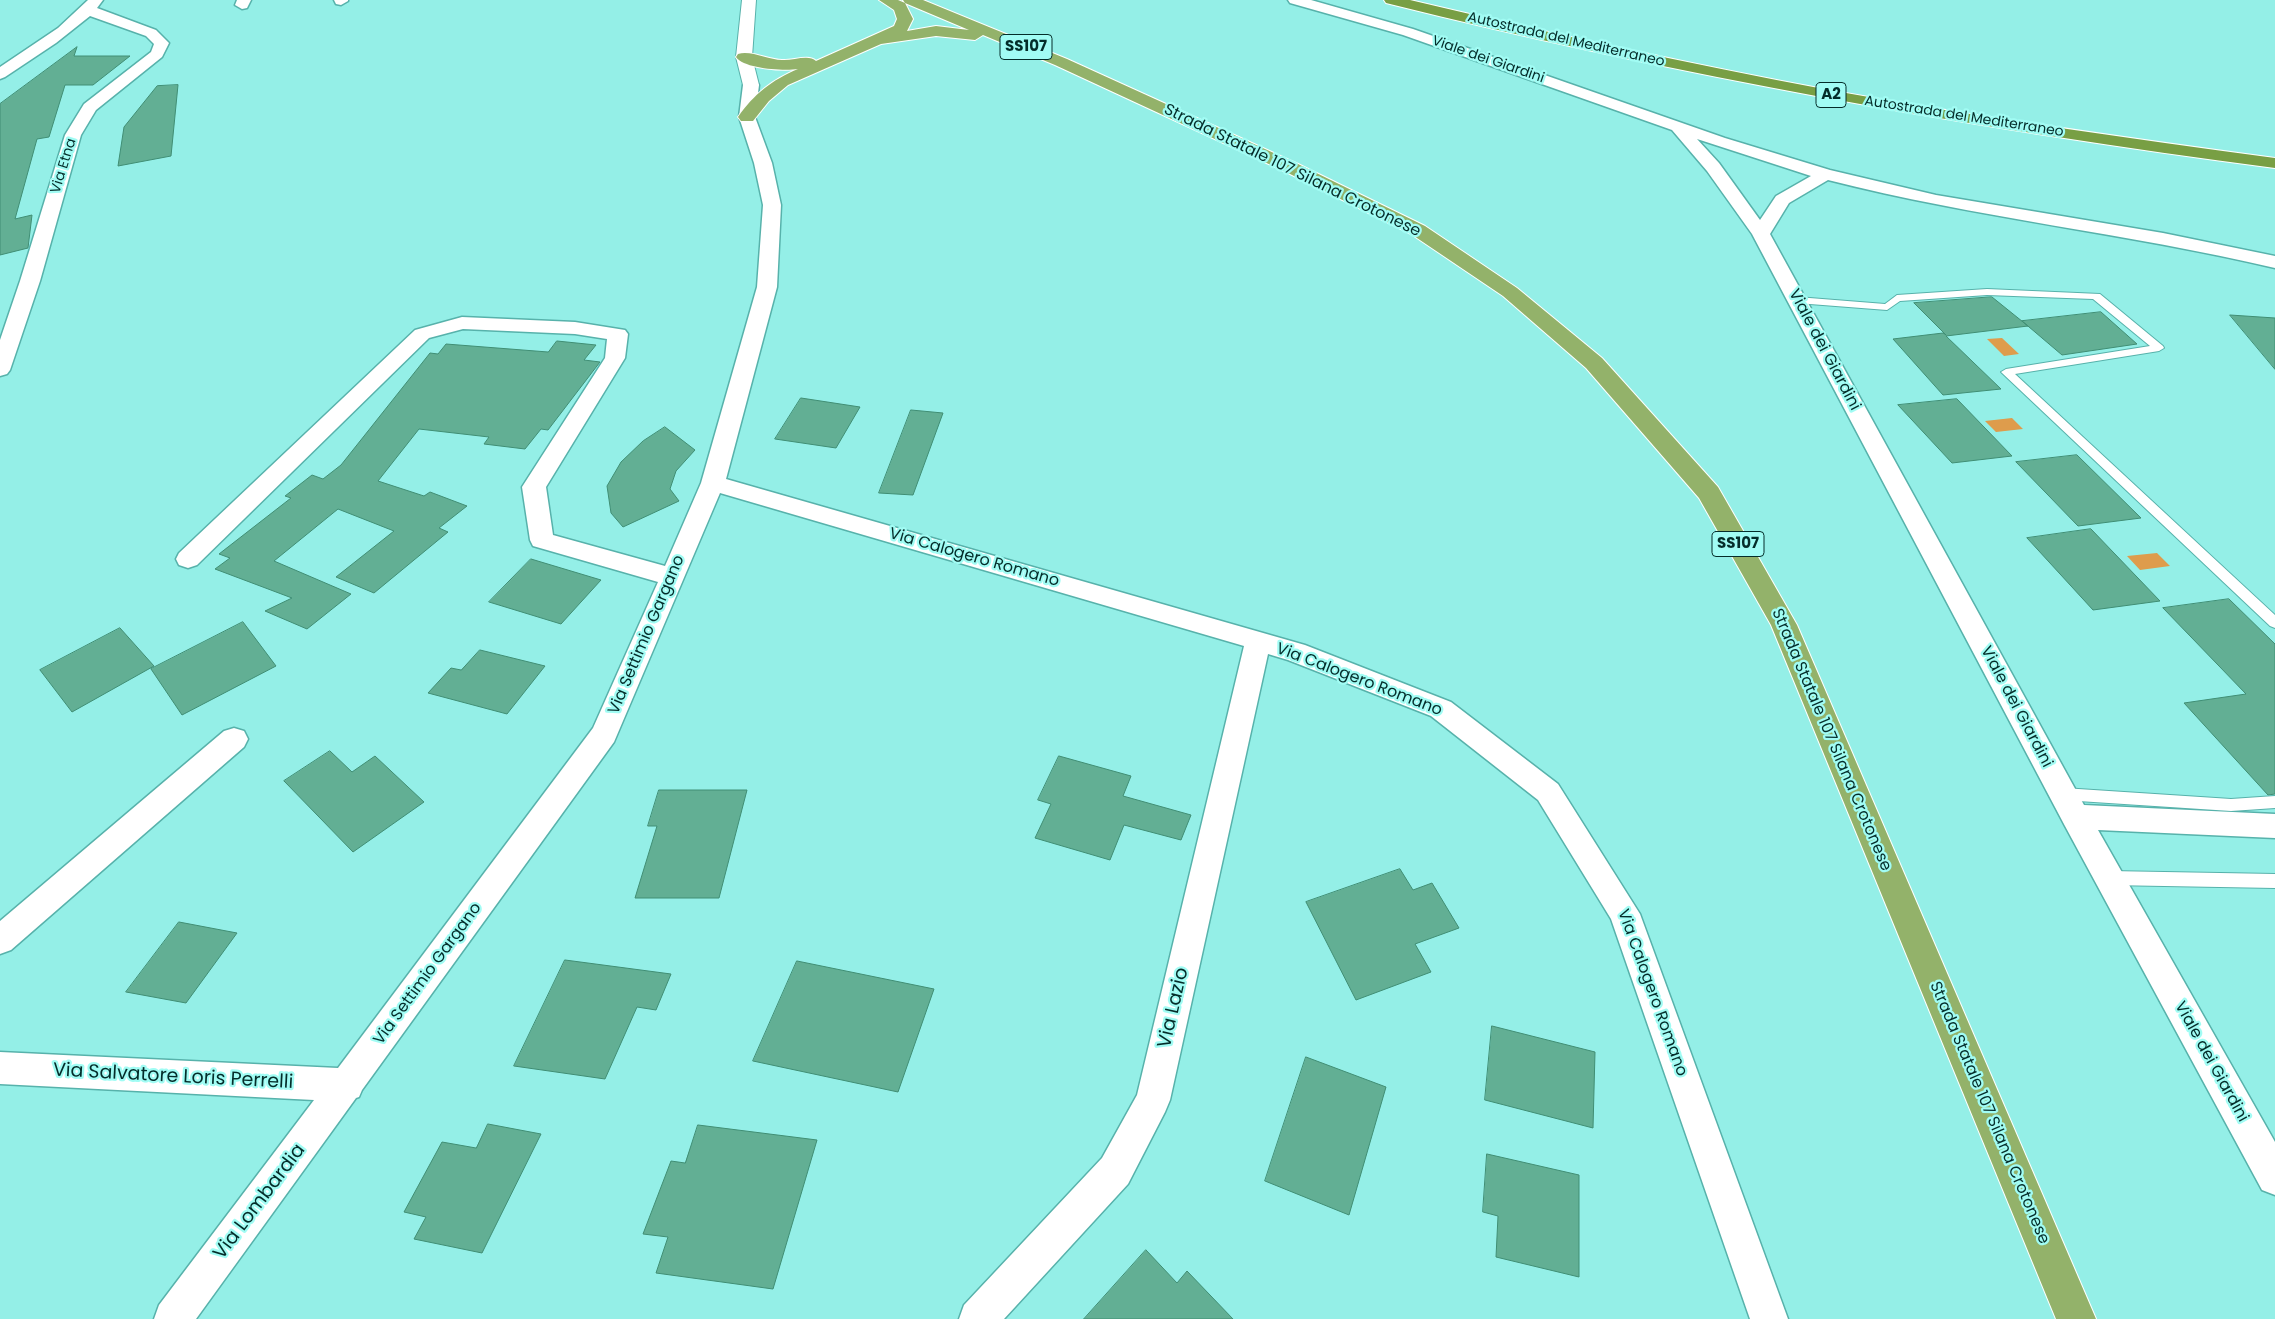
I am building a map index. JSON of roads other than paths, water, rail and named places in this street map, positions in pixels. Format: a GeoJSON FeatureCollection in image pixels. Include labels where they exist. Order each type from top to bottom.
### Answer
{"type":"FeatureCollection","features":[{"type":"Feature","properties":{"kind":"highway"},"geometry":{"type":"LineString","coordinates":[[747,117],[763,97],[782,82],[901,29],[906,19],[902,7],[886,0]]}},
{"type":"Feature","properties":{"kind":"highway","name":"Strada Statale 107 Silana Crotonese"},"geometry":{"type":"LineString","coordinates":[[910,0],[1062,62],[1292,168],[1418,230],[1510,292],[1594,363],[1709,493],[1784,625],[2076,1319]]}},
{"type":"Feature","properties":{"kind":"highway"},"geometry":{"type":"LineString","coordinates":[[930,0],[942,9],[991,32]]}},
{"type":"Feature","properties":{"kind":"highway","name":"Autostrada del Mediterraneo"},"geometry":{"type":"LineString","coordinates":[[1391,0],[1572,43],[1854,99],[1975,120],[2275,163]]}},
{"type":"Feature","properties":{"kind":"highway","name":"Autostrada del Mediterraneo"},"geometry":{"type":"LineString","coordinates":[[1451,0],[1588,32],[1854,85],[1982,106],[2275,148]]}},
{"type":"Feature","properties":{"kind":"highway"},"geometry":{"type":"LineString","coordinates":[[872,42],[936,32],[963,33],[993,39],[1062,62]]}},
{"type":"Feature","properties":{"kind":"highway"},"geometry":{"type":"LineString","coordinates":[[751,85],[772,73],[842,54]]}},
{"type":"Feature","properties":{"kind":"highway"},"geometry":{"type":"LineString","coordinates":[[744,57],[759,63],[778,66],[804,64]]}},
{"type":"Feature","properties":{"kind":"highway"},"geometry":{"type":"LineString","coordinates":[[751,85],[782,82]]}},
{"type":"Feature","properties":{"kind":"street"},"geometry":{"type":"LineString","coordinates":[[747,117],[751,85],[744,57],[749,0]]}},
{"type":"Feature","properties":{"kind":"street","name":"Viale dei Giardini"},"geometry":{"type":"LineString","coordinates":[[1295,0],[1408,32],[1679,129],[1825,175],[1932,200],[2214,247],[2275,262]]}},
{"type":"Feature","properties":{"kind":"street"},"geometry":{"type":"LineString","coordinates":[[0,74],[92,5]]}},
{"type":"Feature","properties":{"kind":"street","name":"Via Etna"},"geometry":{"type":"LineString","coordinates":[[0,370],[30,281],[73,135],[90,107],[157,54],[162,43],[151,34],[92,5]]}},
{"type":"Feature","properties":{"kind":"street","name":"Via Settimio Gargano"},"geometry":{"type":"LineString","coordinates":[[347,1085],[604,734],[713,483],[767,287],[772,205],[763,163],[747,117]]}},
{"type":"Feature","properties":{"kind":"street","name":"Viale dei Giardini"},"geometry":{"type":"LineString","coordinates":[[1679,129],[1713,167],[1762,234],[2069,806],[2275,1178]]}},
{"type":"Feature","properties":{"kind":"street"},"geometry":{"type":"LineString","coordinates":[[1762,234],[1782,200],[1825,175]]}},
{"type":"Feature","properties":{"kind":"street"},"geometry":{"type":"LineString","coordinates":[[188,559],[422,334],[462,323],[575,328],[618,334],[615,358],[534,487],[542,540],[672,577]]}},
{"type":"Feature","properties":{"kind":"street","name":"Via Calogero Romano"},"geometry":{"type":"LineString","coordinates":[[713,483],[1296,652],[1441,709],[1548,792],[1625,914],[1769,1319]]}},
{"type":"Feature","properties":{"kind":"street","name":"Via Lazio"},"geometry":{"type":"LineString","coordinates":[[978,1319],[1115,1171],[1153,1100],[1258,641]]}},
{"type":"Feature","properties":{"kind":"street"},"geometry":{"type":"LineString","coordinates":[[0,940],[234,738]]}},
{"type":"Feature","properties":{"kind":"street"},"geometry":{"type":"LineString","coordinates":[[2069,806],[2275,826]]}},
{"type":"Feature","properties":{"kind":"street","name":"Via Salvatore Loris Perrelli"},"geometry":{"type":"LineString","coordinates":[[0,1068],[347,1085]]}},
{"type":"Feature","properties":{"kind":"street","name":"Via Lombardia"},"geometry":{"type":"LineString","coordinates":[[173,1319],[347,1085]]}},
{"type":"Feature","properties":{"kind":"lane"},"geometry":{"type":"LineString","coordinates":[[1797,300],[1887,307],[1897,298],[1987,292],[2096,296],[2159,348],[2006,372],[2275,623]]}},
{"type":"Feature","properties":{"kind":"lane"},"geometry":{"type":"LineString","coordinates":[[2069,806],[2231,805],[2275,802]]}},
{"type":"Feature","properties":{"kind":"lane"},"geometry":{"type":"LineString","coordinates":[[2109,878],[2275,881]]}}]}
